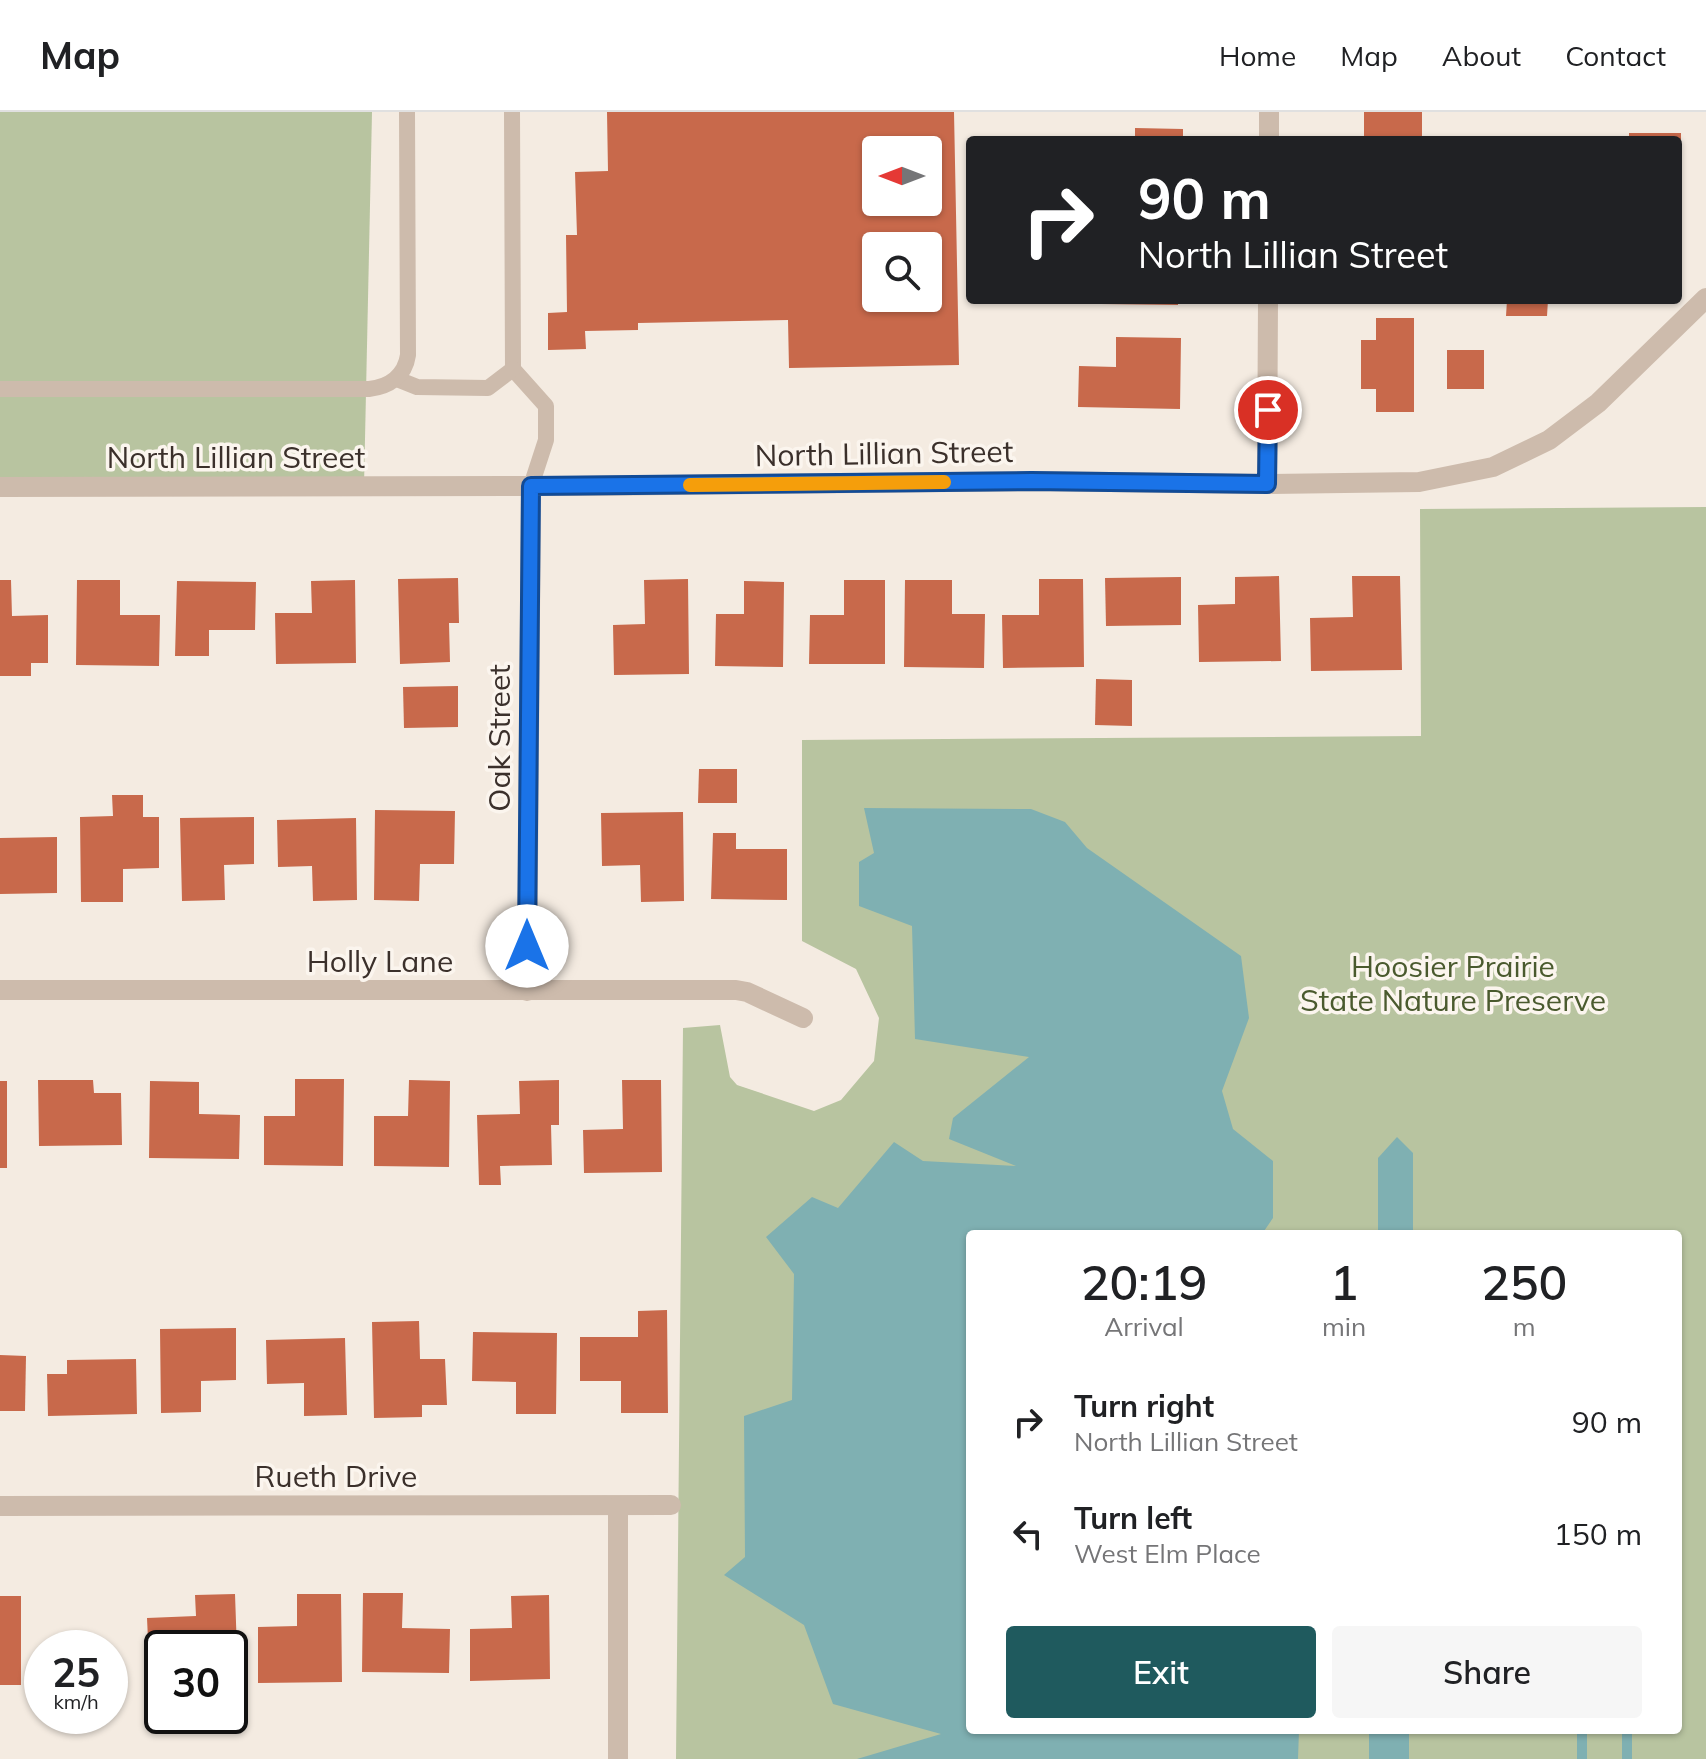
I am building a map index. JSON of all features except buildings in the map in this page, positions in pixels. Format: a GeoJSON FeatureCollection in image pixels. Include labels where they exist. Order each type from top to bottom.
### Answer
{"type":"FeatureCollection","features":[{"type":"Feature","properties":{"kind":"street"},"geometry":{"type":"LineString","coordinates":[[1269,112],[1269,136]]}},
{"type":"Feature","properties":{"kind":"street","name":"North Lillian Street"},"geometry":{"type":"LineString","coordinates":[[0,487],[1419,482],[1468,474],[1522,455],[1575,423],[1706,298]]}},
{"type":"Feature","properties":{"kind":"street"},"geometry":{"type":"LineString","coordinates":[[1267,484],[1268,304]]}},
{"type":"Feature","properties":{"kind":"street","name":"Oak Street"},"geometry":{"type":"LineString","coordinates":[[527,991],[531,486]]}},
{"type":"Feature","properties":{"kind":"street","name":"Holly Lane"},"geometry":{"type":"LineString","coordinates":[[0,990],[736,990],[803,1018]]}},
{"type":"Feature","properties":{"kind":"street","name":"Rueth Drive"},"geometry":{"type":"LineString","coordinates":[[0,1506],[671,1505]]}},
{"type":"Feature","properties":{"kind":"street"},"geometry":{"type":"LineString","coordinates":[[618,1506],[618,1759]]}},
{"type":"Feature","properties":{"kind":"lane"},"geometry":{"type":"LineString","coordinates":[[0,389],[369,389],[380,388],[397,379],[407,364],[408,355],[407,112]]}},
{"type":"Feature","properties":{"kind":"lane"},"geometry":{"type":"LineString","coordinates":[[512,112],[513,369],[546,406],[546,440],[531,486]]}},
{"type":"Feature","properties":{"kind":"lane"},"geometry":{"type":"LineString","coordinates":[[397,379],[417,387],[488,388],[513,369]]}},
{"type":"Feature","properties":{"kind":"green space"},"geometry":{"type":"Polygon","coordinates":[[[0,112],[372,112],[364,486],[0,487],[0,112]]]}},
{"type":"Feature","properties":{"kind":"green space","name":"Hoosier Prairie State Nature Preserve"},"geometry":{"type":"Polygon","coordinates":[[[1706,507],[1706,1759],[676,1759],[683,1028],[720,1025],[730,1077],[737,1085],[814,1111],[841,1100],[874,1061],[879,1018],[856,969],[802,941],[802,740],[1421,736],[1420,509],[1706,507]]]}},
{"type":"Feature","properties":{"kind":"water"},"geometry":{"type":"Polygon","coordinates":[[[864,808],[1031,809],[1065,822],[1087,848],[1241,956],[1249,1018],[1222,1091],[1233,1129],[1273,1161],[1273,1218],[1265,1230],[966,1230],[966,1734],[1299,1734],[1298,1759],[857,1759],[941,1734],[833,1704],[804,1625],[724,1575],[745,1557],[744,1416],[792,1400],[794,1274],[766,1237],[812,1197],[838,1208],[894,1142],[923,1161],[1016,1166],[949,1139],[953,1118],[1029,1057],[915,1039],[912,926],[859,906],[859,862],[874,853],[864,808]]]}},
{"type":"Feature","properties":{"kind":"water"},"geometry":{"type":"Polygon","coordinates":[[[1397,1137],[1413,1153],[1413,1230],[1378,1230],[1378,1158],[1397,1137]]]}},
{"type":"Feature","properties":{"kind":"water"},"geometry":{"type":"Polygon","coordinates":[[[1369,1734],[1409,1734],[1409,1759],[1369,1759],[1369,1734]]]}},
{"type":"Feature","properties":{"kind":"waterway"},"geometry":{"type":"LineString","coordinates":[[1582,1734],[1582,1759]]}},
{"type":"Feature","properties":{"kind":"waterway"},"geometry":{"type":"LineString","coordinates":[[1627,1734],[1627,1759]]}},
{"type":"Feature","properties":{"kind":"slow traffic"},"geometry":{"type":"LineString","coordinates":[[690,485],[944,482]]}},
{"type":"Feature","properties":{"kind":"route"},"geometry":{"type":"LineString","coordinates":[[527,946],[531,486],[1031,481],[1267,484],[1268,410]]}}]}
